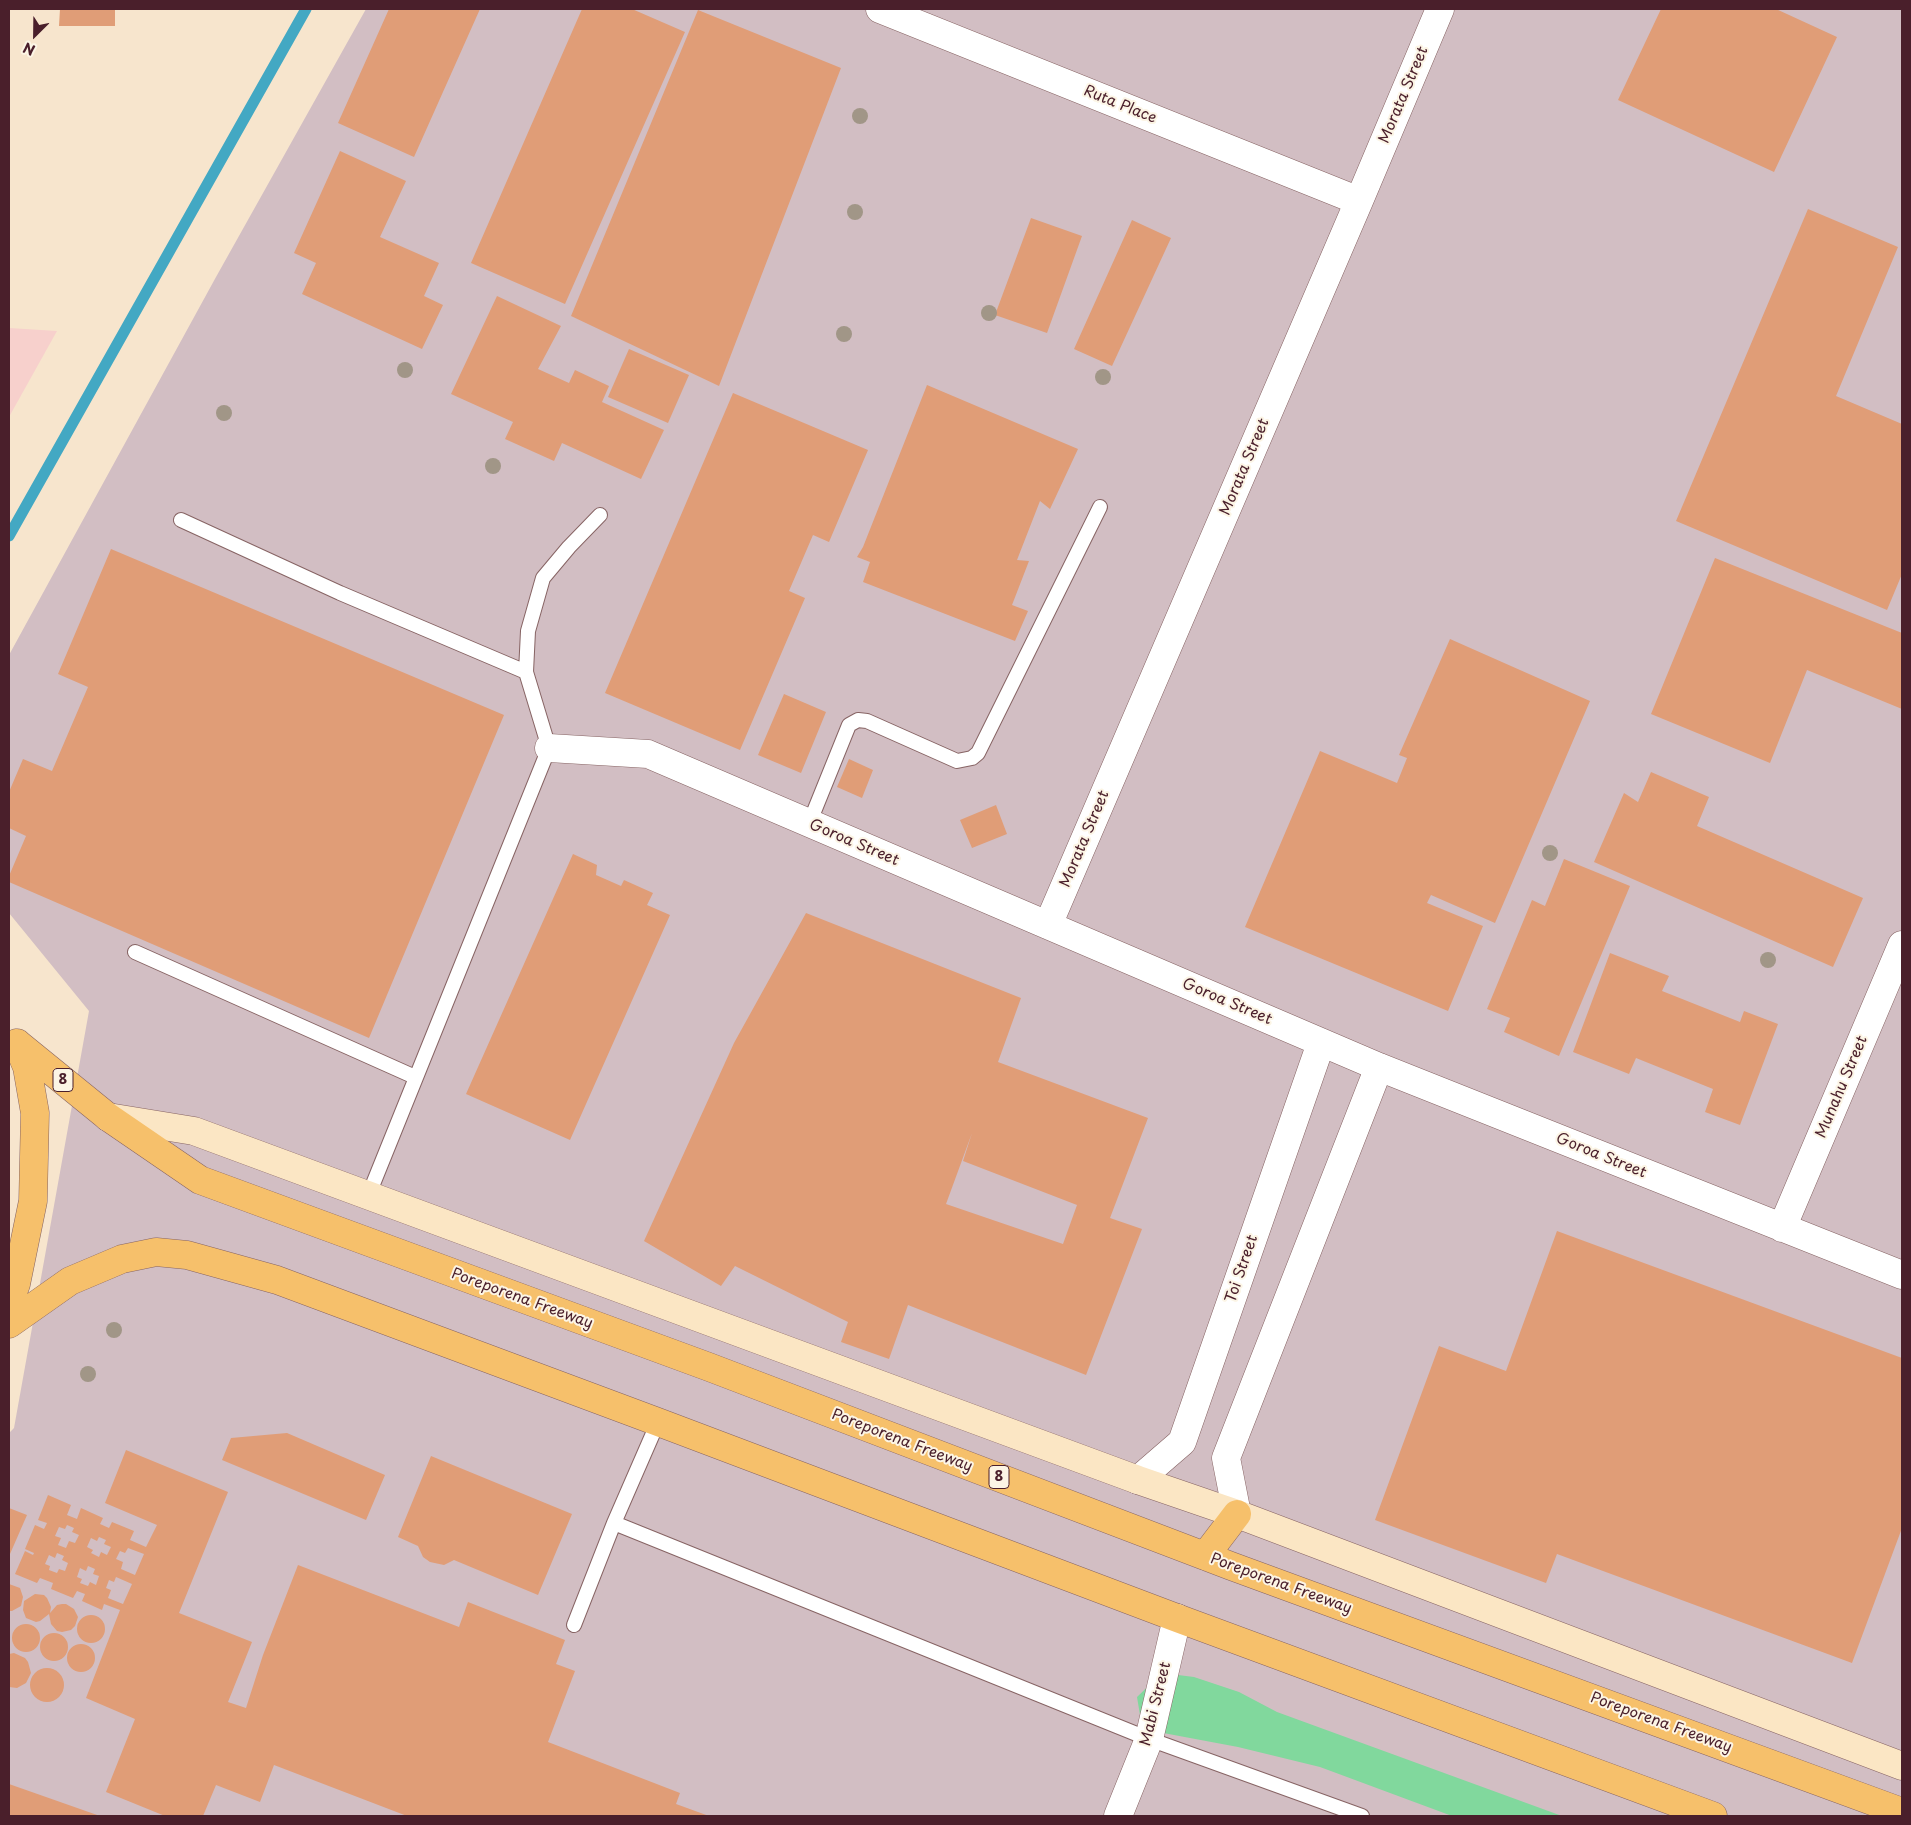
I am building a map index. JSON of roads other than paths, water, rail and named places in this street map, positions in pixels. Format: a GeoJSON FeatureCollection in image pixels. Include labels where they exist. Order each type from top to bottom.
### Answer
{"type":"FeatureCollection","features":[{"type":"Feature","properties":{"kind":"highway","name":"Poreporena Freeway"},"geometry":{"type":"LineString","coordinates":[[13,1036],[108,1118],[200,1180],[709,1367],[1231,1566],[1902,1812]]}},
{"type":"Feature","properties":{"kind":"highway"},"geometry":{"type":"LineString","coordinates":[[9,1303],[16,1284],[33,1201],[35,1113],[27,1067],[13,1036]]}},
{"type":"Feature","properties":{"kind":"highway"},"geometry":{"type":"LineString","coordinates":[[9,1324],[70,1281],[122,1259],[156,1252],[187,1255],[277,1280],[1177,1618],[1713,1816]]}},
{"type":"Feature","properties":{"kind":"highway"},"geometry":{"type":"LineString","coordinates":[[1205,1556],[1237,1514]]}},
{"type":"Feature","properties":{"kind":"highway"},"geometry":{"type":"LineString","coordinates":[[1231,1566],[1237,1514]]}},
{"type":"Feature","properties":{"kind":"street","name":"Ruta Place"},"geometry":{"type":"LineString","coordinates":[[880,9],[1359,202]]}},
{"type":"Feature","properties":{"kind":"street","name":"Morata Street"},"geometry":{"type":"LineString","coordinates":[[1048,925],[1440,9]]}},
{"type":"Feature","properties":{"kind":"street","name":"Goroa Street"},"geometry":{"type":"LineString","coordinates":[[549,748],[648,754],[1321,1043],[1902,1275]]}},
{"type":"Feature","properties":{"kind":"street","name":"Munahu Street"},"geometry":{"type":"LineString","coordinates":[[1782,1228],[1902,945]]}},
{"type":"Feature","properties":{"kind":"street","name":"Toi Street"},"geometry":{"type":"LineString","coordinates":[[1138,1480],[1182,1442],[1321,1043]]}},
{"type":"Feature","properties":{"kind":"street"},"geometry":{"type":"LineString","coordinates":[[1237,1514],[1226,1458],[1380,1067]]}},
{"type":"Feature","properties":{"kind":"street"},"geometry":{"type":"LineString","coordinates":[[108,1118],[194,1130],[1138,1480],[1237,1514],[1902,1766]]}},
{"type":"Feature","properties":{"kind":"street","name":"Mabi Street"},"geometry":{"type":"LineString","coordinates":[[1118,1816],[1149,1739],[1177,1618]]}},
{"type":"Feature","properties":{"kind":"lane"},"geometry":{"type":"LineString","coordinates":[[809,824],[850,724],[858,720],[867,721],[957,761],[965,761],[978,753],[1100,507]]}},
{"type":"Feature","properties":{"kind":"lane"},"geometry":{"type":"LineString","coordinates":[[369,1194],[549,748],[526,672],[528,631],[543,578],[569,547],[600,515]]}},
{"type":"Feature","properties":{"kind":"lane"},"geometry":{"type":"LineString","coordinates":[[181,520],[340,593],[526,672]]}},
{"type":"Feature","properties":{"kind":"lane"},"geometry":{"type":"LineString","coordinates":[[135,952],[415,1077]]}},
{"type":"Feature","properties":{"kind":"lane"},"geometry":{"type":"LineString","coordinates":[[574,1626],[614,1522],[658,1422]]}},
{"type":"Feature","properties":{"kind":"lane"},"geometry":{"type":"LineString","coordinates":[[614,1522],[1149,1739],[1362,1816]]}},
{"type":"Feature","properties":{"kind":"waterway"},"geometry":{"type":"LineString","coordinates":[[9,536],[306,9]]}}]}
